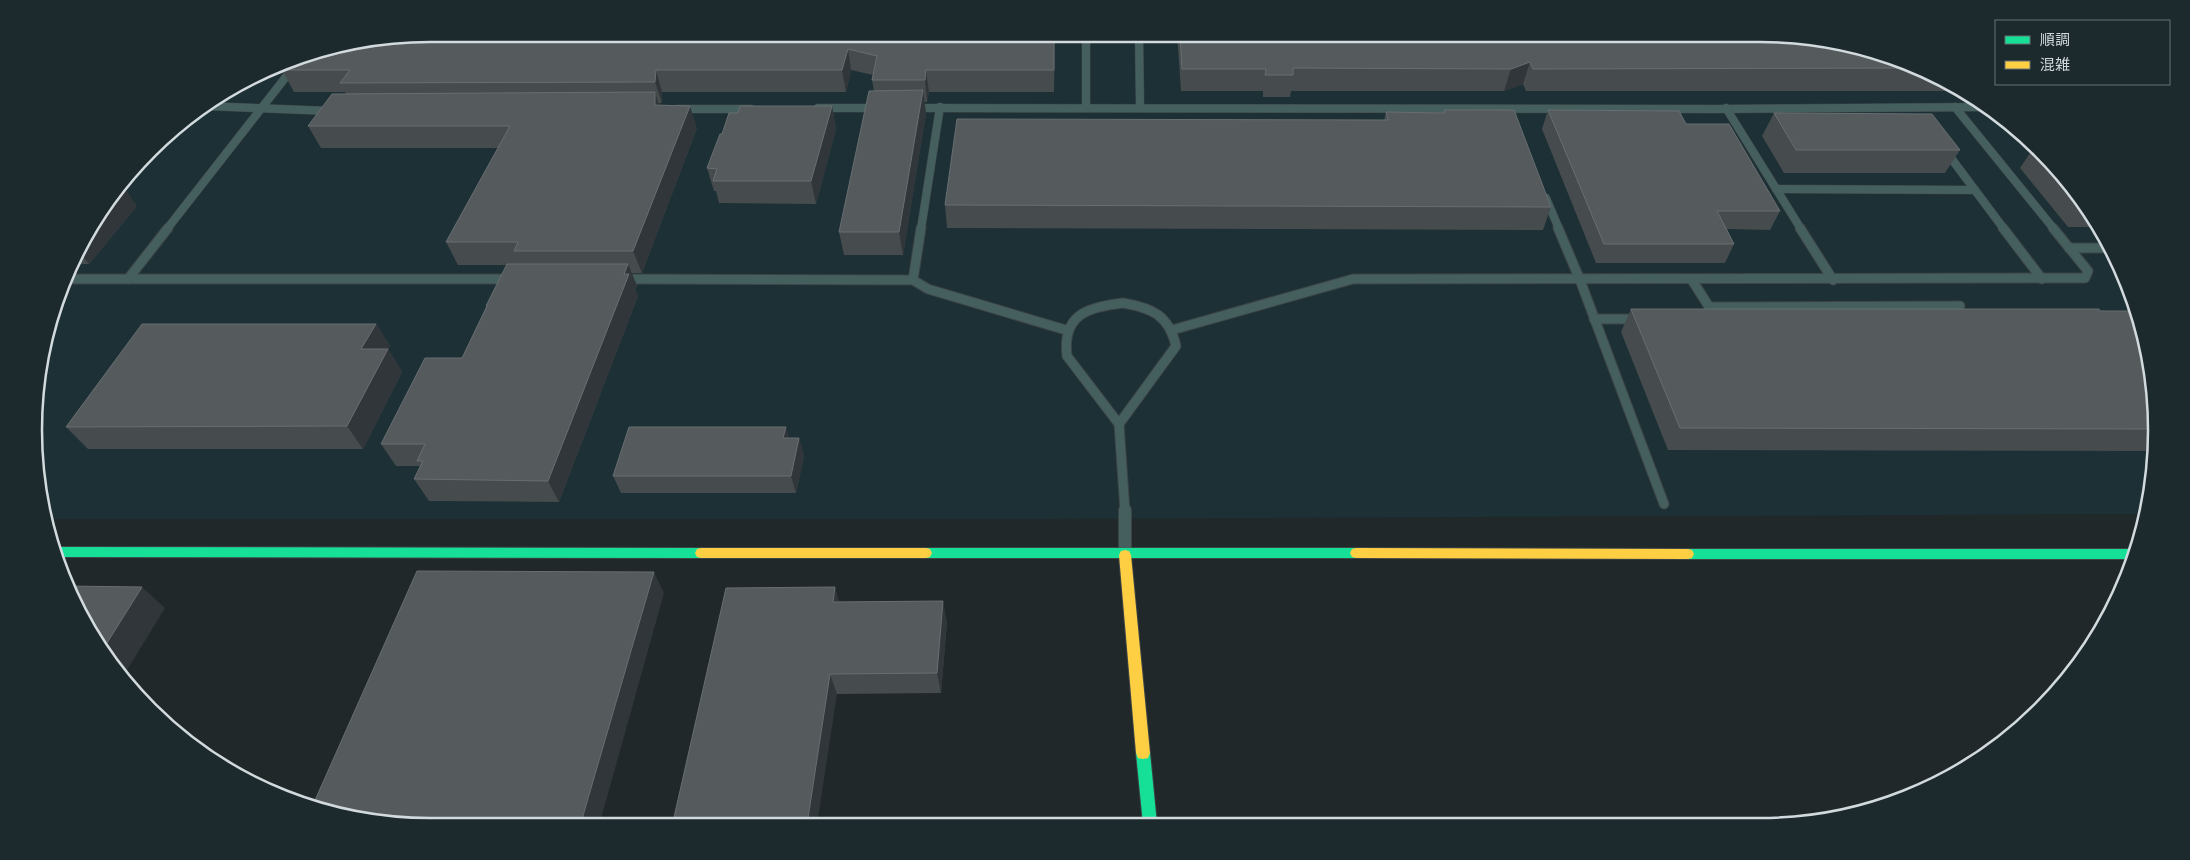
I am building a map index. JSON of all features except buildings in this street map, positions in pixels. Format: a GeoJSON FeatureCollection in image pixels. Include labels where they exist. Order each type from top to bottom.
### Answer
{"type":"FeatureCollection","features":[{"type":"Feature","properties":{"kind":"street"},"geometry":{"type":"LineString","coordinates":[[62,552],[2127,554]]}},
{"type":"Feature","properties":{"kind":"street"},"geometry":{"type":"LineString","coordinates":[[1125,554],[1149,818]]}},
{"type":"Feature","properties":{"kind":"lane"},"geometry":{"type":"LineString","coordinates":[[1086,42],[1086,107]]}},
{"type":"Feature","properties":{"kind":"lane"},"geometry":{"type":"LineString","coordinates":[[1138,42],[1140,106]]}},
{"type":"Feature","properties":{"kind":"lane"},"geometry":{"type":"LineString","coordinates":[[128,279],[293,68]]}},
{"type":"Feature","properties":{"kind":"lane"},"geometry":{"type":"LineString","coordinates":[[900,108],[1140,106],[1509,109],[1974,107]]}},
{"type":"Feature","properties":{"kind":"lane"},"geometry":{"type":"LineString","coordinates":[[217,107],[336,111]]}},
{"type":"Feature","properties":{"kind":"lane"},"geometry":{"type":"LineString","coordinates":[[1172,330],[1353,279],[1833,280],[2085,278],[2088,271],[1955,107]]}},
{"type":"Feature","properties":{"kind":"lane"},"geometry":{"type":"LineString","coordinates":[[673,109],[762,108]]}},
{"type":"Feature","properties":{"kind":"lane"},"geometry":{"type":"LineString","coordinates":[[811,108],[890,108]]}},
{"type":"Feature","properties":{"kind":"lane"},"geometry":{"type":"LineString","coordinates":[[913,280],[940,108]]}},
{"type":"Feature","properties":{"kind":"lane"},"geometry":{"type":"LineString","coordinates":[[1726,108],[1833,280]]}},
{"type":"Feature","properties":{"kind":"lane"},"geometry":{"type":"LineString","coordinates":[[1913,108],[1919,115]]}},
{"type":"Feature","properties":{"kind":"lane"},"geometry":{"type":"LineString","coordinates":[[1509,109],[1513,118]]}},
{"type":"Feature","properties":{"kind":"lane"},"geometry":{"type":"LineString","coordinates":[[1941,145],[2042,279]]}},
{"type":"Feature","properties":{"kind":"lane"},"geometry":{"type":"LineString","coordinates":[[1776,189],[1975,190]]}},
{"type":"Feature","properties":{"kind":"lane"},"geometry":{"type":"LineString","coordinates":[[1543,190],[1580,280],[1664,504]]}},
{"type":"Feature","properties":{"kind":"lane"},"geometry":{"type":"LineString","coordinates":[[2069,248],[2102,248]]}},
{"type":"Feature","properties":{"kind":"lane"},"geometry":{"type":"LineString","coordinates":[[73,279],[527,279]]}},
{"type":"Feature","properties":{"kind":"lane"},"geometry":{"type":"LineString","coordinates":[[617,279],[913,280],[928,289],[1066,330]]}},
{"type":"Feature","properties":{"kind":"lane"},"geometry":{"type":"LineString","coordinates":[[1692,280],[1717,319],[1708,319]]}},
{"type":"Feature","properties":{"kind":"lane"},"geometry":{"type":"LineString","coordinates":[[1118,424],[1176,346],[1168,321],[1156,312],[1140,306],[1123,303],[1105,304],[1088,309],[1075,318],[1066,330],[1064,342],[1067,356],[1118,424],[1125,492],[1125,554]]}},
{"type":"Feature","properties":{"kind":"lane"},"geometry":{"type":"LineString","coordinates":[[1710,307],[1960,306]]}},
{"type":"Feature","properties":{"kind":"lane"},"geometry":{"type":"LineString","coordinates":[[1594,319],[1651,319]]}},
{"type":"Feature","properties":{"kind":"shaded area"},"geometry":{"type":"Polygon","coordinates":[[[430,42],[1760,42],[1813,46],[1886,63],[1931,82],[1954,94],[1996,123],[2015,139],[2034,156],[2067,194],[2096,236],[2108,259],[2127,305],[2140,354],[2144,379],[2148,430],[2147,455],[2138,514],[1050,519],[53,519],[43,455],[42,430],[46,379],[50,354],[63,305],[82,259],[94,236],[123,194],[156,156],[194,123],[236,94],[259,82],[305,63],[354,50],[405,43],[430,42]]]}},
{"type":"Feature","properties":{"kind":"traffic: fast"},"geometry":{"type":"LineString","coordinates":[[62,552],[701,553]]}},
{"type":"Feature","properties":{"kind":"traffic: fast"},"geometry":{"type":"LineString","coordinates":[[926,553],[1356,553]]}},
{"type":"Feature","properties":{"kind":"traffic: fast"},"geometry":{"type":"LineString","coordinates":[[1688,554],[2127,554]]}},
{"type":"Feature","properties":{"kind":"traffic: fast"},"geometry":{"type":"LineString","coordinates":[[1143,753],[1149,818]]}},
{"type":"Feature","properties":{"kind":"traffic: slow"},"geometry":{"type":"LineString","coordinates":[[701,553],[926,553]]}},
{"type":"Feature","properties":{"kind":"traffic: slow"},"geometry":{"type":"LineString","coordinates":[[1356,553],[1688,554]]}},
{"type":"Feature","properties":{"kind":"traffic: slow"},"geometry":{"type":"LineString","coordinates":[[1125,555],[1143,753]]}}]}
